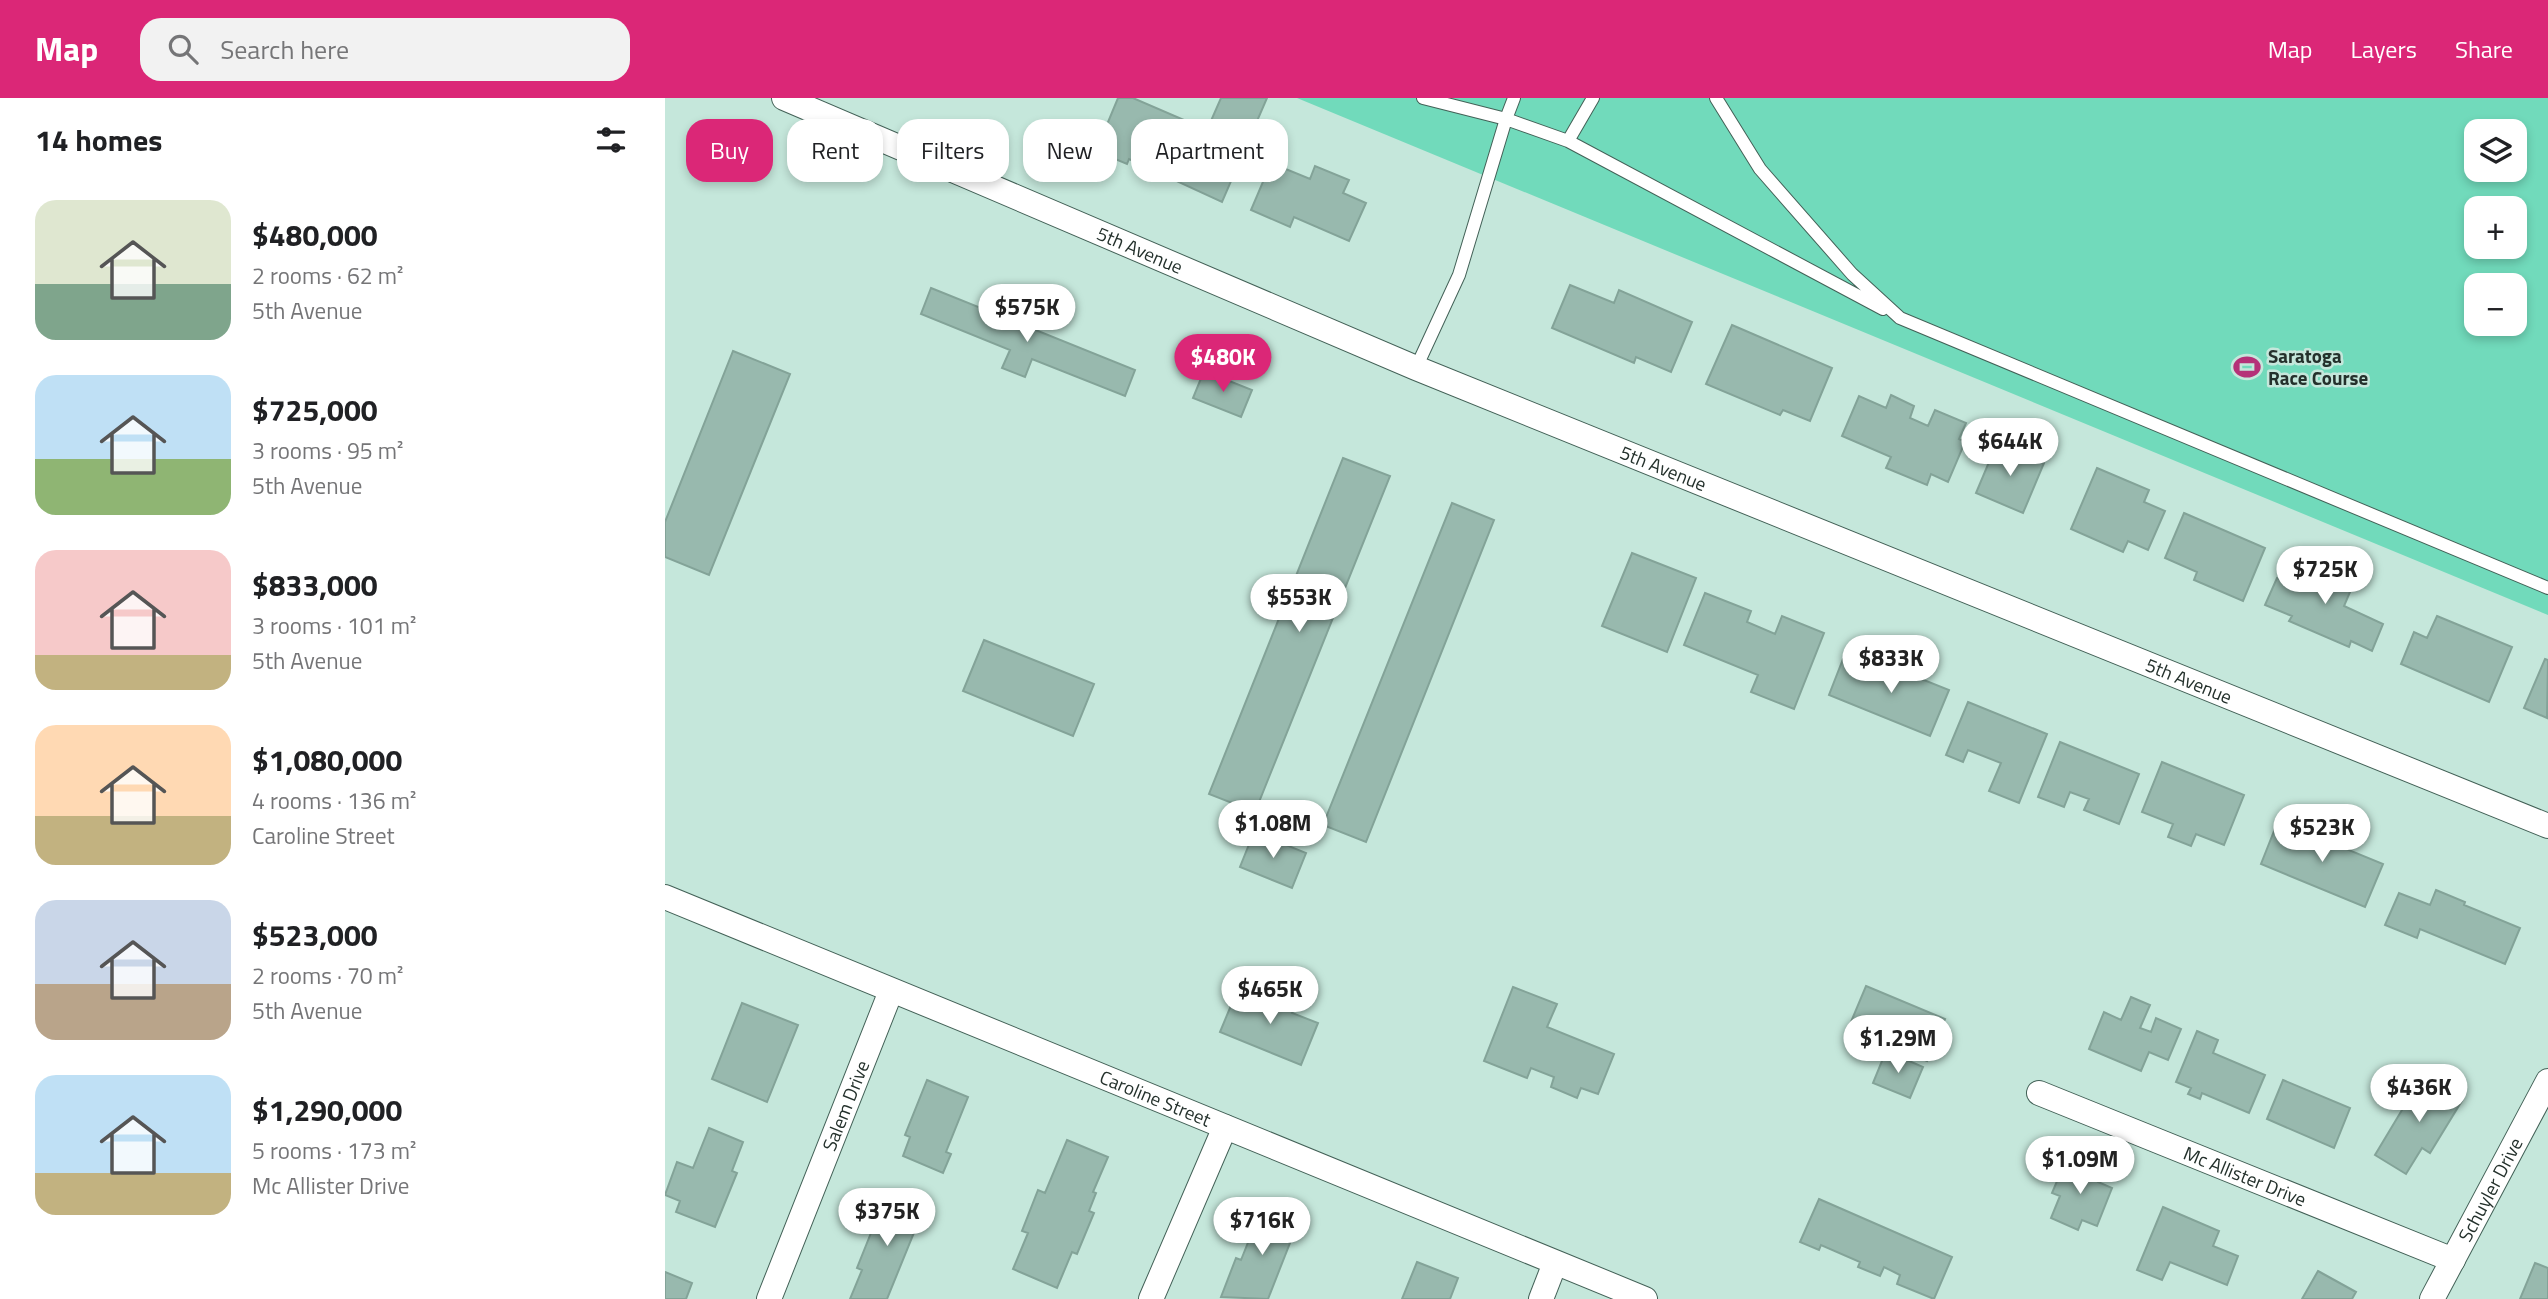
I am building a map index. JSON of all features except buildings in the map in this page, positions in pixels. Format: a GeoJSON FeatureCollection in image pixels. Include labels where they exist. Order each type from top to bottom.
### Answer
{"type":"FeatureCollection","features":[{"type":"Feature","properties":{"kind":"street","name":"5th Avenue"},"geometry":{"type":"LineString","coordinates":[[784,98],[1416,368],[2548,826]]}},
{"type":"Feature","properties":{"kind":"street","name":"Caroline Street"},"geometry":{"type":"LineString","coordinates":[[665,897],[1645,1299]]}},
{"type":"Feature","properties":{"kind":"street","name":"Salem Drive"},"geometry":{"type":"LineString","coordinates":[[769,1299],[891,990]]}},
{"type":"Feature","properties":{"kind":"street","name":"Schuyler Drive"},"geometry":{"type":"LineString","coordinates":[[2432,1299],[2548,1081]]}},
{"type":"Feature","properties":{"kind":"street","name":"Mc Allister Drive"},"geometry":{"type":"LineString","coordinates":[[2039,1093],[2453,1260]]}},
{"type":"Feature","properties":{"kind":"street"},"geometry":{"type":"LineString","coordinates":[[1151,1299],[1225,1127]]}},
{"type":"Feature","properties":{"kind":"street"},"geometry":{"type":"LineString","coordinates":[[1541,1299],[1555,1263]]}},
{"type":"Feature","properties":{"kind":"lane"},"geometry":{"type":"LineString","coordinates":[[1423,98],[1506,118],[1568,141],[1900,318],[2548,588]]}},
{"type":"Feature","properties":{"kind":"lane"},"geometry":{"type":"LineString","coordinates":[[1416,368],[1459,275],[1514,98]]}},
{"type":"Feature","properties":{"kind":"lane"},"geometry":{"type":"LineString","coordinates":[[1568,141],[1593,98]]}},
{"type":"Feature","properties":{"kind":"lane"},"geometry":{"type":"LineString","coordinates":[[1716,98],[1760,169],[1853,274],[1900,318]]}},
{"type":"Feature","properties":{"kind":"green space","name":"Saratoga Race Course"},"geometry":{"type":"Polygon","coordinates":[[[1297,98],[2548,98],[2548,615],[1297,98]]]}},
{"type":"Feature","properties":{"kind":"place","name":"Saratoga Race Course"},"geometry":{"type":"Point","coordinates":[2247,367]}}]}
